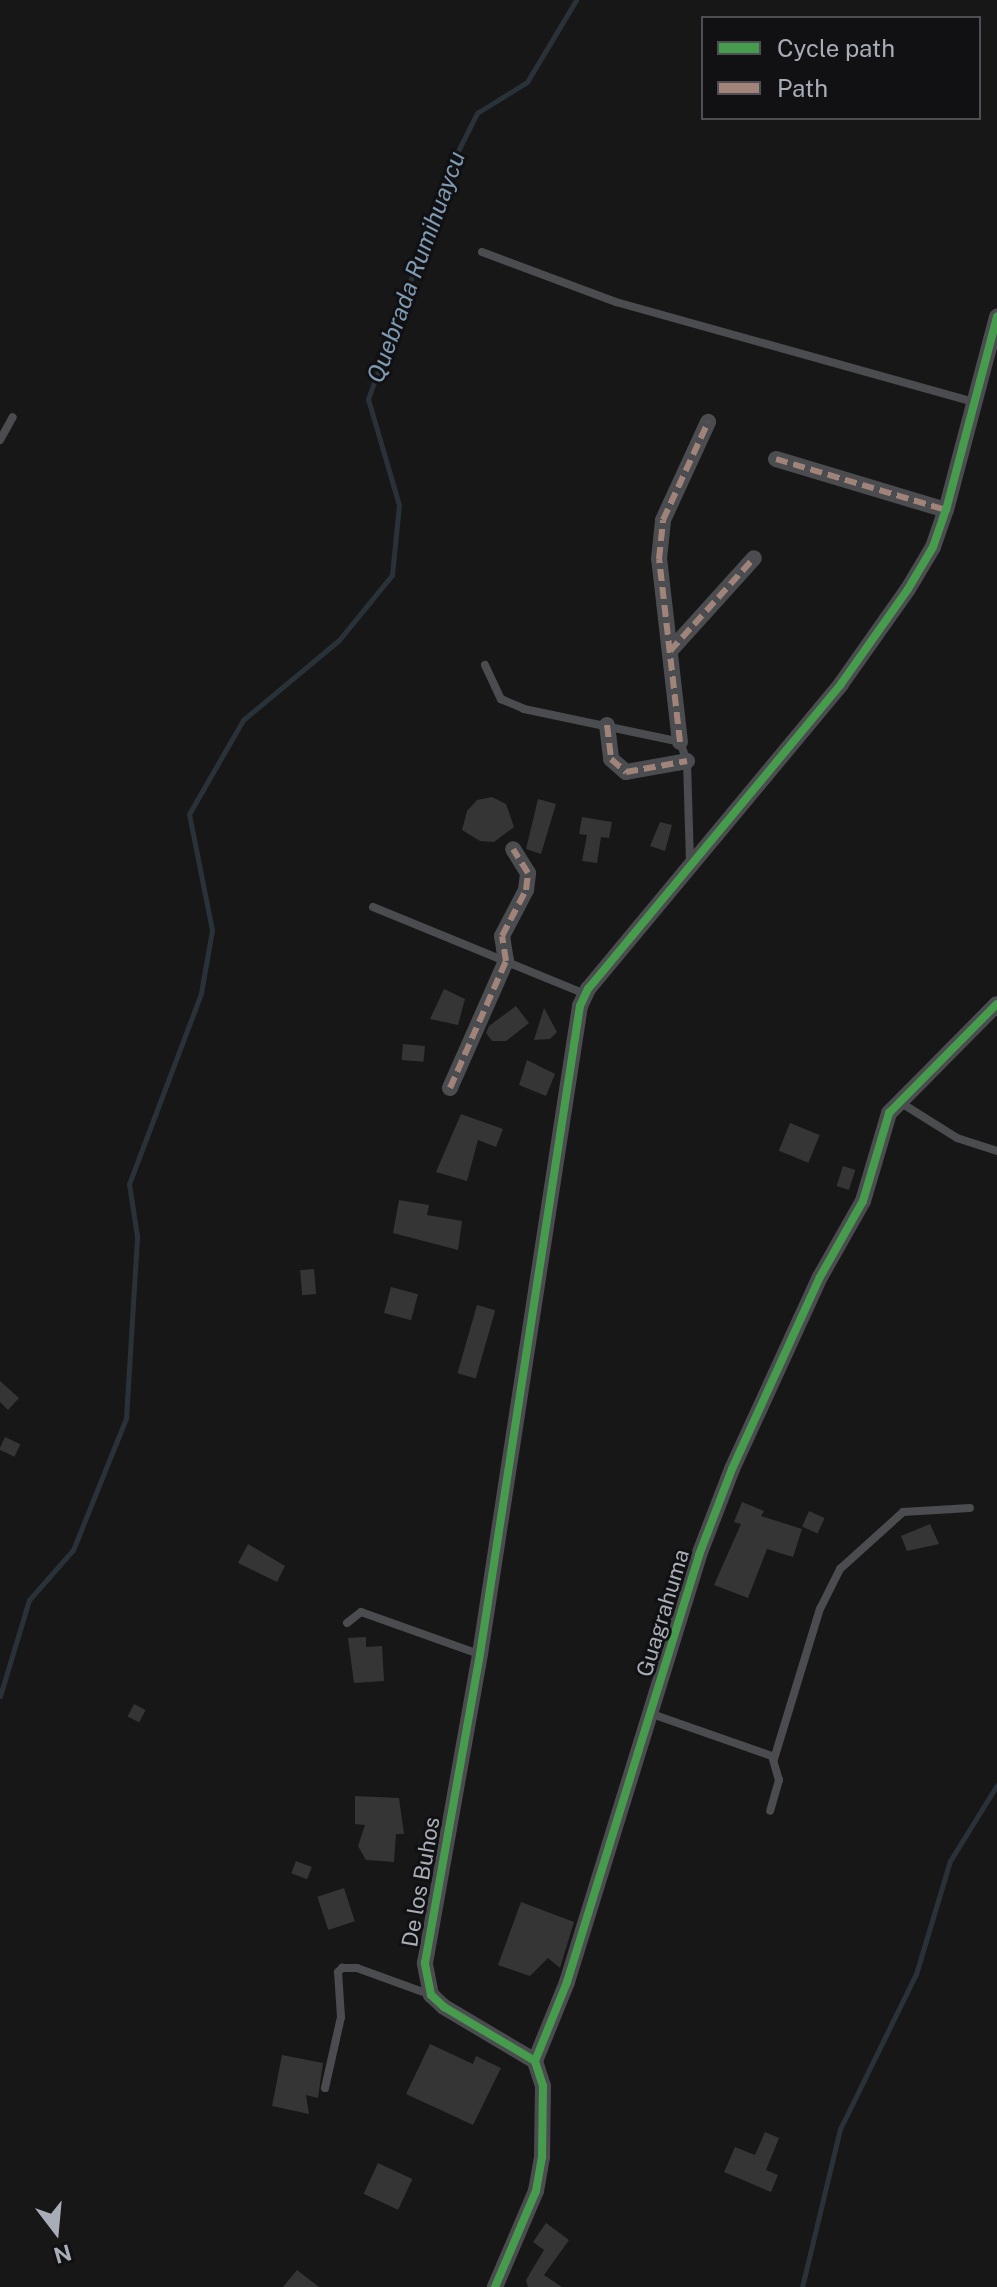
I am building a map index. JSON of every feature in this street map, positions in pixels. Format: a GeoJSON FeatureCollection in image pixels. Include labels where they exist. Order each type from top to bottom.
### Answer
{"type":"FeatureCollection","features":[{"type":"Feature","properties":{"kind":"street"},"geometry":{"type":"LineString","coordinates":[[586,994],[849,672],[927,558],[946,510],[997,317]]}},
{"type":"Feature","properties":{"kind":"street"},"geometry":{"type":"LineString","coordinates":[[680,742],[659,559],[663,520],[708,422]]}},
{"type":"Feature","properties":{"kind":"street"},"geometry":{"type":"LineString","coordinates":[[776,459],[946,510]]}},
{"type":"Feature","properties":{"kind":"street"},"geometry":{"type":"LineString","coordinates":[[670,651],[754,558]]}},
{"type":"Feature","properties":{"kind":"street"},"geometry":{"type":"LineString","coordinates":[[607,725],[611,759],[626,772],[687,761]]}},
{"type":"Feature","properties":{"kind":"street"},"geometry":{"type":"LineString","coordinates":[[450,1088],[506,961],[502,936],[526,890],[528,873],[513,849]]}},
{"type":"Feature","properties":{"kind":"street","name":"De los Buhos"},"geometry":{"type":"LineString","coordinates":[[431,1995],[425,1963],[428,1934],[480,1654],[575,1025],[586,994]]}},
{"type":"Feature","properties":{"kind":"street","name":"Guagrahuma"},"geometry":{"type":"LineString","coordinates":[[535,2061],[567,1982],[699,1555],[732,1469],[820,1277],[863,1201],[883,1128],[898,1101],[997,1004]]}},
{"type":"Feature","properties":{"kind":"street"},"geometry":{"type":"LineString","coordinates":[[431,1995],[535,2061],[543,2086],[542,2157],[536,2191],[495,2287]]}},
{"type":"Feature","properties":{"kind":"lane"},"geometry":{"type":"LineString","coordinates":[[482,252],[616,302],[975,402]]}},
{"type":"Feature","properties":{"kind":"lane"},"geometry":{"type":"LineString","coordinates":[[0,440],[13,417]]}},
{"type":"Feature","properties":{"kind":"lane"},"geometry":{"type":"LineString","coordinates":[[485,665],[501,699],[524,709],[680,742],[687,761],[690,865]]}},
{"type":"Feature","properties":{"kind":"lane"},"geometry":{"type":"LineString","coordinates":[[373,907],[586,994]]}},
{"type":"Feature","properties":{"kind":"lane"},"geometry":{"type":"LineString","coordinates":[[898,1101],[957,1138],[997,1151]]}},
{"type":"Feature","properties":{"kind":"lane"},"geometry":{"type":"LineString","coordinates":[[770,1811],[779,1780],[774,1759],[820,1609],[840,1569],[903,1512],[970,1508]]}},
{"type":"Feature","properties":{"kind":"lane"},"geometry":{"type":"LineString","coordinates":[[347,1623],[361,1612],[480,1654]]}},
{"type":"Feature","properties":{"kind":"lane"},"geometry":{"type":"LineString","coordinates":[[652,1714],[774,1759]]}},
{"type":"Feature","properties":{"kind":"lane"},"geometry":{"type":"LineString","coordinates":[[325,2088],[341,2017],[338,1972],[342,1968],[357,1968],[431,1995]]}},
{"type":"Feature","properties":{"kind":"building"},"geometry":{"type":"Polygon","coordinates":[[[492,797],[506,804],[514,827],[494,842],[480,841],[462,830],[467,811],[477,800],[492,797]]]}},
{"type":"Feature","properties":{"kind":"building"},"geometry":{"type":"Polygon","coordinates":[[[538,799],[556,804],[541,854],[526,849],[538,799]]]}},
{"type":"Feature","properties":{"kind":"building"},"geometry":{"type":"Polygon","coordinates":[[[582,817],[612,822],[609,838],[601,837],[597,863],[582,861],[587,835],[579,834],[582,817]]]}},
{"type":"Feature","properties":{"kind":"building"},"geometry":{"type":"Polygon","coordinates":[[[660,822],[672,825],[665,851],[650,846],[660,822]]]}},
{"type":"Feature","properties":{"kind":"building"},"geometry":{"type":"Polygon","coordinates":[[[444,989],[465,999],[458,1025],[430,1019],[444,989]]]}},
{"type":"Feature","properties":{"kind":"building"},"geometry":{"type":"Polygon","coordinates":[[[516,1006],[529,1023],[506,1041],[492,1041],[486,1033],[489,1026],[516,1006]]]}},
{"type":"Feature","properties":{"kind":"building"},"geometry":{"type":"Polygon","coordinates":[[[544,1008],[557,1032],[550,1039],[534,1040],[544,1008]]]}},
{"type":"Feature","properties":{"kind":"building"},"geometry":{"type":"Polygon","coordinates":[[[403,1044],[425,1046],[424,1062],[402,1060],[403,1044]]]}},
{"type":"Feature","properties":{"kind":"building"},"geometry":{"type":"Polygon","coordinates":[[[527,1060],[555,1074],[546,1096],[519,1085],[527,1060]]]}},
{"type":"Feature","properties":{"kind":"building"},"geometry":{"type":"Polygon","coordinates":[[[461,1114],[503,1129],[496,1147],[478,1140],[467,1181],[436,1172],[461,1114]]]}},
{"type":"Feature","properties":{"kind":"building"},"geometry":{"type":"Polygon","coordinates":[[[790,1123],[820,1135],[808,1163],[779,1151],[790,1123]]]}},
{"type":"Feature","properties":{"kind":"building"},"geometry":{"type":"Polygon","coordinates":[[[843,1166],[855,1170],[849,1190],[837,1186],[843,1166]]]}},
{"type":"Feature","properties":{"kind":"building"},"geometry":{"type":"Polygon","coordinates":[[[399,1200],[429,1205],[427,1215],[462,1221],[458,1250],[393,1233],[399,1200]]]}},
{"type":"Feature","properties":{"kind":"building"},"geometry":{"type":"Polygon","coordinates":[[[314,1269],[316,1294],[302,1295],[300,1270],[314,1269]]]}},
{"type":"Feature","properties":{"kind":"building"},"geometry":{"type":"Polygon","coordinates":[[[391,1287],[418,1294],[411,1320],[384,1313],[391,1287]]]}},
{"type":"Feature","properties":{"kind":"building"},"geometry":{"type":"Polygon","coordinates":[[[477,1305],[495,1310],[476,1378],[457,1373],[477,1305]]]}},
{"type":"Feature","properties":{"kind":"building"},"geometry":{"type":"Polygon","coordinates":[[[0,1381],[19,1398],[8,1410],[0,1402],[0,1381]]]}},
{"type":"Feature","properties":{"kind":"building"},"geometry":{"type":"Polygon","coordinates":[[[5,1437],[20,1444],[14,1457],[0,1450],[5,1437]]]}},
{"type":"Feature","properties":{"kind":"building"},"geometry":{"type":"Polygon","coordinates":[[[742,1502],[764,1511],[761,1516],[802,1529],[793,1557],[767,1549],[748,1598],[714,1585],[741,1524],[734,1522],[742,1502]]]}},
{"type":"Feature","properties":{"kind":"building"},"geometry":{"type":"Polygon","coordinates":[[[809,1511],[825,1518],[818,1533],[802,1527],[809,1511]]]}},
{"type":"Feature","properties":{"kind":"building"},"geometry":{"type":"Polygon","coordinates":[[[930,1524],[939,1544],[907,1551],[901,1536],[930,1524]]]}},
{"type":"Feature","properties":{"kind":"building"},"geometry":{"type":"Polygon","coordinates":[[[248,1544],[285,1566],[277,1582],[238,1563],[248,1544]]]}},
{"type":"Feature","properties":{"kind":"building"},"geometry":{"type":"Polygon","coordinates":[[[366,1637],[366,1647],[382,1646],[384,1681],[354,1683],[348,1638],[366,1637]]]}},
{"type":"Feature","properties":{"kind":"building"},"geometry":{"type":"Polygon","coordinates":[[[134,1704],[146,1710],[139,1722],[128,1716],[134,1704]]]}},
{"type":"Feature","properties":{"kind":"building"},"geometry":{"type":"Polygon","coordinates":[[[355,1796],[399,1798],[404,1834],[396,1834],[394,1862],[366,1860],[358,1846],[365,1825],[355,1824],[355,1796]]]}},
{"type":"Feature","properties":{"kind":"building"},"geometry":{"type":"Polygon","coordinates":[[[296,1861],[312,1867],[307,1879],[291,1873],[296,1861]]]}},
{"type":"Feature","properties":{"kind":"building"},"geometry":{"type":"Polygon","coordinates":[[[344,1888],[355,1921],[328,1930],[317,1897],[344,1888]]]}},
{"type":"Feature","properties":{"kind":"building"},"geometry":{"type":"Polygon","coordinates":[[[521,1902],[574,1922],[560,1968],[548,1958],[530,1976],[498,1965],[521,1902]]]}},
{"type":"Feature","properties":{"kind":"building"},"geometry":{"type":"Polygon","coordinates":[[[430,2044],[473,2064],[476,2056],[501,2068],[473,2125],[406,2094],[430,2044]]]}},
{"type":"Feature","properties":{"kind":"building"},"geometry":{"type":"Polygon","coordinates":[[[282,2055],[323,2063],[318,2098],[306,2095],[309,2114],[272,2106],[282,2055]]]}},
{"type":"Feature","properties":{"kind":"building"},"geometry":{"type":"Polygon","coordinates":[[[765,2132],[779,2138],[766,2170],[778,2175],[771,2192],[724,2172],[735,2147],[755,2155],[765,2132]]]}},
{"type":"Feature","properties":{"kind":"building"},"geometry":{"type":"Polygon","coordinates":[[[378,2163],[412,2179],[398,2210],[364,2194],[378,2163]]]}},
{"type":"Feature","properties":{"kind":"building"},"geometry":{"type":"Polygon","coordinates":[[[546,2223],[569,2240],[544,2275],[562,2287],[528,2287],[526,2280],[544,2250],[533,2242],[546,2223]]]}},
{"type":"Feature","properties":{"kind":"building"},"geometry":{"type":"Polygon","coordinates":[[[297,2270],[319,2287],[283,2287],[297,2270]]]}},
{"type":"Feature","properties":{"kind":"waterway","name":"Quebrada Rumihuaycu"},"geometry":{"type":"LineString","coordinates":[[0,1696],[29,1600],[73,1550],[126,1418],[137,1236],[129,1184],[201,993],[212,930],[189,814],[243,720],[339,640],[392,575],[399,505],[368,399],[454,159],[477,113],[527,82],[576,0]]}},
{"type":"Feature","properties":{"kind":"waterway"},"geometry":{"type":"LineString","coordinates":[[802,2287],[840,2129],[916,1974],[950,1861],[997,1785]]}},
{"type":"Feature","properties":{"kind":"marked path"},"geometry":{"type":"LineString","coordinates":[[680,742],[659,559],[663,520],[708,422]]}},
{"type":"Feature","properties":{"kind":"marked path"},"geometry":{"type":"LineString","coordinates":[[776,459],[946,510]]}},
{"type":"Feature","properties":{"kind":"marked path"},"geometry":{"type":"LineString","coordinates":[[670,651],[754,558]]}},
{"type":"Feature","properties":{"kind":"marked path"},"geometry":{"type":"LineString","coordinates":[[607,725],[611,759],[626,772],[687,761]]}},
{"type":"Feature","properties":{"kind":"marked path"},"geometry":{"type":"LineString","coordinates":[[450,1088],[506,961],[502,936],[526,890],[528,873],[513,849]]}},
{"type":"Feature","properties":{"kind":"cycle path"},"geometry":{"type":"LineString","coordinates":[[535,2061],[444,2007],[431,1995],[425,1963],[480,1654],[580,1006],[588,989],[841,684],[908,589],[933,547],[946,510],[997,317]]}},
{"type":"Feature","properties":{"kind":"cycle path"},"geometry":{"type":"LineString","coordinates":[[495,2287],[536,2191],[542,2157],[543,2086],[535,2061],[567,1982],[699,1555],[732,1469],[820,1277],[863,1201],[889,1113],[997,1004]]}}]}
